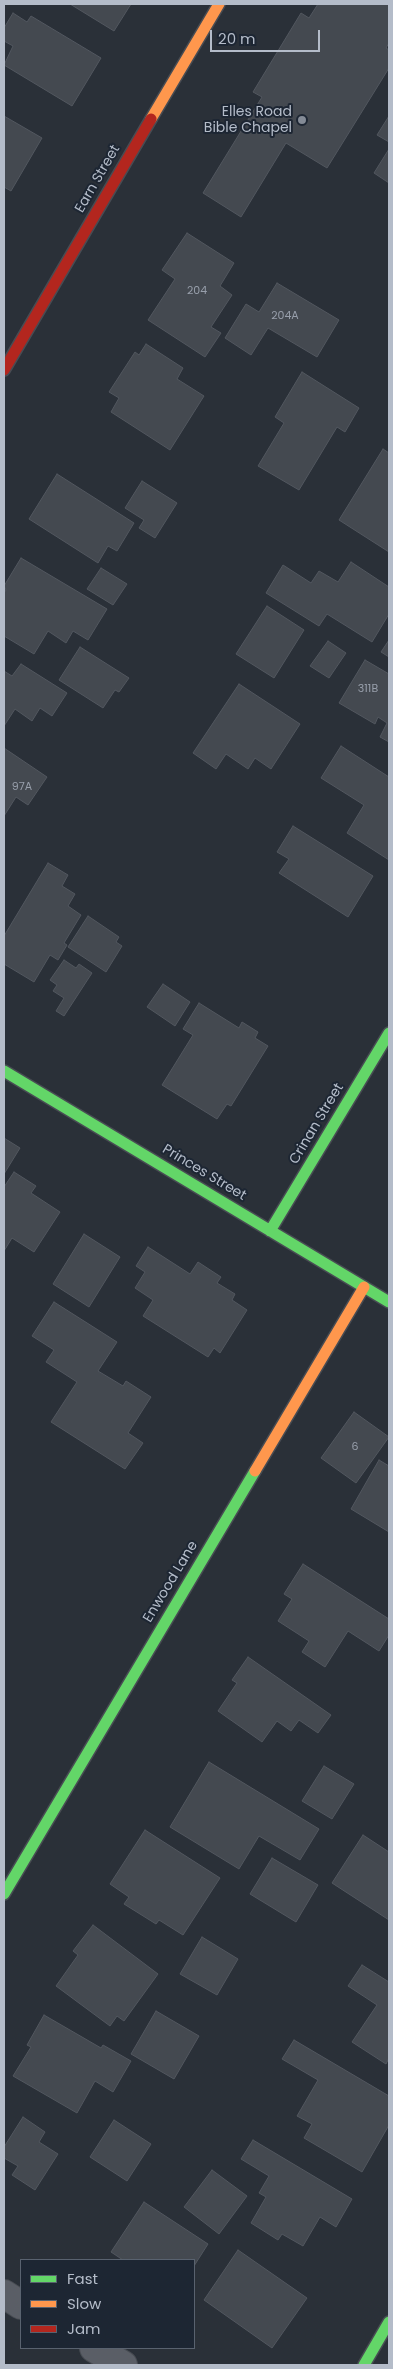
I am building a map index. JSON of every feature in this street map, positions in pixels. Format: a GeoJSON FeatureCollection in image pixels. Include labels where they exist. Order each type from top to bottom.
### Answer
{"type":"FeatureCollection","features":[{"type":"Feature","properties":{"kind":"street","name":"Earn Street"},"geometry":{"type":"LineString","coordinates":[[4,370],[218,4]]}},
{"type":"Feature","properties":{"kind":"street","name":"Crinan Street"},"geometry":{"type":"LineString","coordinates":[[270,1231],[389,1033]]}},
{"type":"Feature","properties":{"kind":"street","name":"Princes Street"},"geometry":{"type":"LineString","coordinates":[[4,1071],[389,1302]]}},
{"type":"Feature","properties":{"kind":"street","name":"Enwood Lane"},"geometry":{"type":"LineString","coordinates":[[4,1894],[364,1287]]}},
{"type":"Feature","properties":{"kind":"street"},"geometry":{"type":"LineString","coordinates":[[4,2294],[20,2303]]}},
{"type":"Feature","properties":{"kind":"street"},"geometry":{"type":"LineString","coordinates":[[364,2365],[389,2322]]}},
{"type":"Feature","properties":{"kind":"street"},"geometry":{"type":"LineString","coordinates":[[96,2349],[123,2365]]}},
{"type":"Feature","properties":{"kind":"building"},"geometry":{"type":"Polygon","coordinates":[[[70,4],[131,4],[114,31],[70,4]]]}},
{"type":"Feature","properties":{"kind":"building","name":"Elles Road Bible Chapel"},"geometry":{"type":"Polygon","coordinates":[[[318,4],[389,4],[389,43],[386,48],[389,50],[389,68],[327,168],[286,143],[241,217],[203,193],[262,97],[253,92],[301,13],[309,18],[318,4]]]}},
{"type":"Feature","properties":{"kind":"building"},"geometry":{"type":"Polygon","coordinates":[[[13,13],[27,22],[31,16],[101,58],[72,106],[4,65],[13,46],[4,41],[4,28],[13,13]]]}},
{"type":"Feature","properties":{"kind":"building"},"geometry":{"type":"Polygon","coordinates":[[[4,116],[42,138],[11,191],[4,187],[4,116]]]}},
{"type":"Feature","properties":{"kind":"building"},"geometry":{"type":"Polygon","coordinates":[[[389,116],[389,142],[377,135],[389,116]]]}},
{"type":"Feature","properties":{"kind":"building"},"geometry":{"type":"Polygon","coordinates":[[[389,149],[389,183],[374,173],[389,149]]]}},
{"type":"Feature","properties":{"kind":"building"},"geometry":{"type":"Polygon","coordinates":[[[187,233],[234,263],[220,286],[232,295],[211,327],[221,333],[205,357],[148,320],[175,279],[162,270],[187,233]]]}},
{"type":"Feature","properties":{"kind":"building"},"geometry":{"type":"Polygon","coordinates":[[[277,283],[339,320],[317,357],[268,328],[251,355],[225,338],[246,304],[259,312],[277,283]]]}},
{"type":"Feature","properties":{"kind":"building"},"geometry":{"type":"Polygon","coordinates":[[[146,344],[183,368],[177,379],[204,396],[170,450],[111,412],[119,398],[109,392],[135,352],[139,355],[146,344]]]}},
{"type":"Feature","properties":{"kind":"building"},"geometry":{"type":"Polygon","coordinates":[[[302,372],[359,408],[345,432],[337,427],[299,490],[258,466],[284,423],[275,417],[302,372]]]}},
{"type":"Feature","properties":{"kind":"building"},"geometry":{"type":"Polygon","coordinates":[[[383,449],[389,453],[389,552],[339,520],[383,449]]]}},
{"type":"Feature","properties":{"kind":"building"},"geometry":{"type":"Polygon","coordinates":[[[57,474],[134,523],[117,551],[108,546],[98,563],[29,519],[57,474]]]}},
{"type":"Feature","properties":{"kind":"building"},"geometry":{"type":"Polygon","coordinates":[[[142,481],[177,503],[155,538],[139,528],[144,520],[125,508],[142,481]]]}},
{"type":"Feature","properties":{"kind":"building"},"geometry":{"type":"Polygon","coordinates":[[[21,558],[107,609],[88,640],[73,631],[66,643],[48,631],[34,654],[4,636],[4,593],[6,590],[4,586],[21,558]]]}},
{"type":"Feature","properties":{"kind":"building"},"geometry":{"type":"Polygon","coordinates":[[[351,562],[389,587],[389,614],[372,642],[327,614],[319,626],[266,593],[283,565],[311,583],[319,571],[338,582],[351,562]]]}},
{"type":"Feature","properties":{"kind":"building"},"geometry":{"type":"Polygon","coordinates":[[[101,568],[127,584],[113,605],[87,589],[101,568]]]}},
{"type":"Feature","properties":{"kind":"building"},"geometry":{"type":"Polygon","coordinates":[[[267,606],[304,630],[274,678],[236,654],[267,606]]]}},
{"type":"Feature","properties":{"kind":"building"},"geometry":{"type":"Polygon","coordinates":[[[389,640],[389,657],[381,652],[389,640]]]}},
{"type":"Feature","properties":{"kind":"building"},"geometry":{"type":"Polygon","coordinates":[[[328,641],[346,653],[329,678],[310,666],[328,641]]]}},
{"type":"Feature","properties":{"kind":"building"},"geometry":{"type":"Polygon","coordinates":[[[80,647],[129,678],[119,692],[115,690],[103,708],[59,680],[80,647]]]}},
{"type":"Feature","properties":{"kind":"building"},"geometry":{"type":"Polygon","coordinates":[[[365,660],[389,674],[389,742],[380,737],[387,723],[378,717],[375,724],[339,703],[365,660]]]}},
{"type":"Feature","properties":{"kind":"building"},"geometry":{"type":"Polygon","coordinates":[[[21,664],[67,693],[52,716],[40,708],[32,721],[15,709],[4,726],[4,671],[12,676],[21,664]]]}},
{"type":"Feature","properties":{"kind":"building"},"geometry":{"type":"Polygon","coordinates":[[[239,684],[300,724],[271,769],[255,758],[248,769],[226,754],[216,769],[193,753],[239,684]]]}},
{"type":"Feature","properties":{"kind":"building"},"geometry":{"type":"Polygon","coordinates":[[[341,746],[389,777],[389,860],[347,833],[364,805],[321,778],[341,746]]]}},
{"type":"Feature","properties":{"kind":"building"},"geometry":{"type":"Polygon","coordinates":[[[4,748],[47,777],[28,805],[16,797],[4,816],[4,748]]]}},
{"type":"Feature","properties":{"kind":"building"},"geometry":{"type":"Polygon","coordinates":[[[293,826],[373,876],[348,917],[279,873],[289,859],[277,852],[293,826]]]}},
{"type":"Feature","properties":{"kind":"building"},"geometry":{"type":"Polygon","coordinates":[[[48,863],[68,875],[62,886],[75,894],[68,906],[81,915],[64,943],[67,945],[58,960],[50,955],[34,982],[4,964],[4,936],[48,863]]]}},
{"type":"Feature","properties":{"kind":"building"},"geometry":{"type":"Polygon","coordinates":[[[88,916],[119,937],[116,942],[122,946],[106,972],[68,947],[88,916]]]}},
{"type":"Feature","properties":{"kind":"building"},"geometry":{"type":"Polygon","coordinates":[[[64,960],[76,968],[79,964],[92,973],[64,1016],[56,1011],[64,998],[53,991],[57,985],[50,980],[64,960]]]}},
{"type":"Feature","properties":{"kind":"building"},"geometry":{"type":"Polygon","coordinates":[[[163,984],[190,1002],[175,1026],[147,1007],[163,984]]]}},
{"type":"Feature","properties":{"kind":"building"},"geometry":{"type":"Polygon","coordinates":[[[199,1003],[239,1028],[242,1022],[258,1032],[255,1038],[268,1046],[231,1106],[227,1104],[217,1119],[162,1085],[193,1035],[183,1029],[199,1003]]]}},
{"type":"Feature","properties":{"kind":"building"},"geometry":{"type":"Polygon","coordinates":[[[4,1138],[20,1148],[4,1174],[4,1138]]]}},
{"type":"Feature","properties":{"kind":"building"},"geometry":{"type":"Polygon","coordinates":[[[14,1172],[36,1186],[31,1193],[60,1212],[34,1252],[12,1238],[4,1251],[4,1187],[14,1172]]]}},
{"type":"Feature","properties":{"kind":"building"},"geometry":{"type":"Polygon","coordinates":[[[84,1234],[120,1257],[89,1307],[53,1284],[84,1234]]]}},
{"type":"Feature","properties":{"kind":"building"},"geometry":{"type":"Polygon","coordinates":[[[148,1247],[190,1274],[198,1262],[221,1277],[217,1283],[235,1294],[232,1300],[247,1310],[220,1353],[214,1348],[208,1357],[143,1316],[153,1300],[135,1288],[145,1272],[136,1266],[148,1247]]]}},
{"type":"Feature","properties":{"kind":"building"},"geometry":{"type":"Polygon","coordinates":[[[54,1302],[117,1342],[98,1371],[123,1386],[126,1381],[151,1397],[128,1433],[143,1443],[125,1469],[51,1422],[77,1382],[46,1362],[54,1350],[32,1336],[54,1302]]]}},
{"type":"Feature","properties":{"kind":"building"},"geometry":{"type":"Polygon","coordinates":[[[354,1412],[389,1437],[356,1483],[321,1458],[354,1412]]]}},
{"type":"Feature","properties":{"kind":"building"},"geometry":{"type":"Polygon","coordinates":[[[379,1460],[389,1466],[389,1532],[351,1509],[379,1460]]]}},
{"type":"Feature","properties":{"kind":"building"},"geometry":{"type":"Polygon","coordinates":[[[303,1564],[389,1619],[389,1635],[379,1651],[348,1631],[325,1667],[302,1652],[309,1641],[278,1621],[292,1599],[284,1594],[303,1564]]]}},
{"type":"Feature","properties":{"kind":"building"},"geometry":{"type":"Polygon","coordinates":[[[248,1657],[331,1715],[318,1733],[299,1720],[291,1731],[277,1721],[262,1742],[218,1711],[237,1683],[232,1680],[248,1657]]]}},
{"type":"Feature","properties":{"kind":"building"},"geometry":{"type":"Polygon","coordinates":[[[209,1762],[319,1829],[300,1860],[259,1836],[239,1869],[170,1827],[209,1762]]]}},
{"type":"Feature","properties":{"kind":"building"},"geometry":{"type":"Polygon","coordinates":[[[324,1766],[354,1784],[332,1819],[302,1801],[324,1766]]]}},
{"type":"Feature","properties":{"kind":"building"},"geometry":{"type":"Polygon","coordinates":[[[145,1830],[220,1878],[183,1935],[159,1920],[156,1924],[124,1904],[129,1897],[110,1884],[145,1830]]]}},
{"type":"Feature","properties":{"kind":"building"},"geometry":{"type":"Polygon","coordinates":[[[363,1835],[389,1852],[389,1920],[332,1883],[363,1835]]]}},
{"type":"Feature","properties":{"kind":"building"},"geometry":{"type":"Polygon","coordinates":[[[272,1858],[318,1885],[296,1922],[250,1894],[272,1858]]]}},
{"type":"Feature","properties":{"kind":"building"},"geometry":{"type":"Polygon","coordinates":[[[93,1925],[158,1974],[124,2021],[117,2016],[110,2026],[56,1986],[78,1955],[73,1951],[93,1925]]]}},
{"type":"Feature","properties":{"kind":"building"},"geometry":{"type":"Polygon","coordinates":[[[202,1937],[238,1959],[217,1995],[180,1974],[202,1937]]]}},
{"type":"Feature","properties":{"kind":"building"},"geometry":{"type":"Polygon","coordinates":[[[362,1965],[389,1982],[389,2058],[386,2064],[352,2042],[377,2005],[348,1986],[362,1965]]]}},
{"type":"Feature","properties":{"kind":"building"},"geometry":{"type":"Polygon","coordinates":[[[156,2011],[199,2036],[174,2079],[131,2054],[156,2011]]]}},
{"type":"Feature","properties":{"kind":"building"},"geometry":{"type":"Polygon","coordinates":[[[44,2015],[101,2048],[103,2045],[131,2061],[113,2092],[95,2081],[77,2113],[13,2076],[31,2047],[27,2045],[44,2015]]]}},
{"type":"Feature","properties":{"kind":"building"},"geometry":{"type":"Polygon","coordinates":[[[294,2040],[389,2096],[389,2125],[362,2172],[304,2138],[312,2124],[297,2116],[318,2080],[282,2059],[294,2040]]]}},
{"type":"Feature","properties":{"kind":"building"},"geometry":{"type":"Polygon","coordinates":[[[23,2117],[45,2132],[39,2142],[58,2154],[35,2190],[12,2175],[18,2166],[4,2158],[4,2147],[23,2117]]]}},
{"type":"Feature","properties":{"kind":"building"},"geometry":{"type":"Polygon","coordinates":[[[114,2120],[151,2144],[127,2181],[90,2157],[114,2120]]]}},
{"type":"Feature","properties":{"kind":"building"},"geometry":{"type":"Polygon","coordinates":[[[253,2140],[352,2199],[336,2227],[320,2217],[303,2246],[282,2234],[278,2240],[251,2223],[266,2197],[259,2193],[269,2176],[241,2159],[253,2140]]]}},
{"type":"Feature","properties":{"kind":"building"},"geometry":{"type":"Polygon","coordinates":[[[212,2170],[247,2196],[219,2234],[184,2207],[212,2170]]]}},
{"type":"Feature","properties":{"kind":"building"},"geometry":{"type":"Polygon","coordinates":[[[144,2202],[208,2244],[195,2264],[195,2259],[122,2259],[111,2252],[144,2202]]]}},
{"type":"Feature","properties":{"kind":"building"},"geometry":{"type":"Polygon","coordinates":[[[238,2250],[307,2298],[272,2348],[204,2300],[238,2250]]]}},
{"type":"Feature","properties":{"kind":"traffic: fast"},"geometry":{"type":"LineString","coordinates":[[270,1231],[389,1033]]}},
{"type":"Feature","properties":{"kind":"traffic: fast"},"geometry":{"type":"LineString","coordinates":[[4,1071],[389,1302]]}},
{"type":"Feature","properties":{"kind":"traffic: fast"},"geometry":{"type":"LineString","coordinates":[[4,1894],[255,1471]]}},
{"type":"Feature","properties":{"kind":"traffic: fast"},"geometry":{"type":"LineString","coordinates":[[364,2365],[389,2322]]}},
{"type":"Feature","properties":{"kind":"traffic: slow"},"geometry":{"type":"LineString","coordinates":[[151,119],[219,4]]}},
{"type":"Feature","properties":{"kind":"traffic: slow"},"geometry":{"type":"LineString","coordinates":[[255,1471],[364,1287]]}},
{"type":"Feature","properties":{"kind":"traffic: jam"},"geometry":{"type":"LineString","coordinates":[[4,370],[151,119]]}},
{"type":"Feature","properties":{"kind":"place","name":"Elles Road Bible Chapel"},"geometry":{"type":"Point","coordinates":[302,120]}}]}
